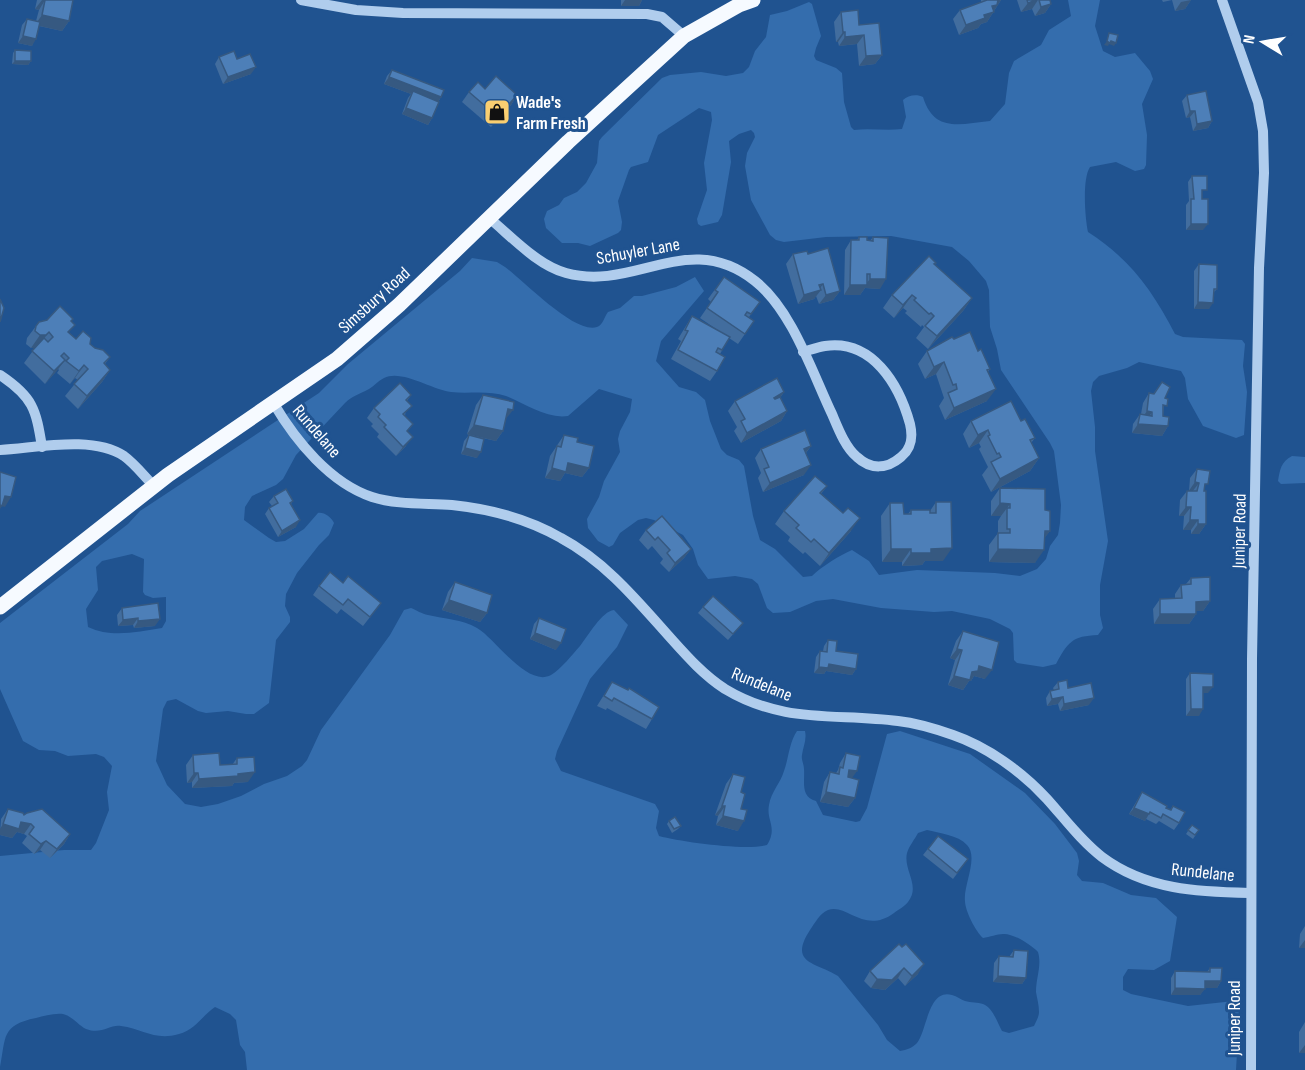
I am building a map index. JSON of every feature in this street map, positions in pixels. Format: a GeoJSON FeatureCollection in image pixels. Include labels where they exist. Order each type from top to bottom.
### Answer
{"type":"FeatureCollection","features":[{"type":"Feature","properties":{"kind":"main road","name":"Simsbury Road"},"geometry":{"type":"LineString","coordinates":[[0,607],[154,486],[274,405],[346,352],[399,306],[576,135],[684,36],[753,0]]}},
{"type":"Feature","properties":{"kind":"street"},"geometry":{"type":"LineString","coordinates":[[301,0],[356,10],[403,13],[647,14],[662,17],[684,36]]}},
{"type":"Feature","properties":{"kind":"street","name":"Juniper Road"},"geometry":{"type":"LineString","coordinates":[[1222,0],[1258,102],[1263,131],[1264,173],[1259,268],[1252,659],[1251,1070]]}},
{"type":"Feature","properties":{"kind":"street","name":"Schuyler Lane"},"geometry":{"type":"LineString","coordinates":[[489,218],[539,259],[567,273],[607,276],[638,271],[684,259],[707,260],[752,278],[766,291],[786,320],[835,422],[854,455],[867,464],[880,467],[888,466],[906,453],[912,439],[907,414],[892,383],[874,360],[856,348],[839,346],[823,346],[803,352]]}},
{"type":"Feature","properties":{"kind":"street"},"geometry":{"type":"LineString","coordinates":[[0,375],[11,382],[31,402],[36,414],[42,447]]}},
{"type":"Feature","properties":{"kind":"street","name":"Rundelane"},"geometry":{"type":"LineString","coordinates":[[274,405],[289,429],[307,450],[326,469],[356,490],[372,497],[392,501],[474,508],[506,515],[561,538],[591,556],[613,576],[691,661],[711,679],[737,696],[768,708],[793,714],[900,721],[954,735],[990,754],[1025,778],[1049,801],[1074,831],[1102,857],[1125,871],[1152,882],[1176,888],[1202,892],[1250,893]]}},
{"type":"Feature","properties":{"kind":"street"},"geometry":{"type":"LineString","coordinates":[[0,450],[87,445],[115,452],[131,462],[154,486]]}},
{"type":"Feature","properties":{"kind":"shaded area"},"geometry":{"type":"Polygon","coordinates":[[[1068,0],[1100,0],[1095,26],[1103,51],[1115,57],[1135,53],[1150,71],[1153,79],[1142,104],[1147,135],[1146,165],[1144,169],[1135,171],[1116,162],[1090,167],[1085,189],[1088,232],[1116,254],[1139,277],[1158,303],[1175,334],[1183,337],[1242,340],[1245,344],[1243,366],[1247,392],[1244,435],[1236,438],[1203,426],[1188,399],[1185,378],[1181,371],[1139,362],[1099,376],[1093,382],[1091,391],[1095,451],[1108,541],[1100,585],[1100,615],[1103,628],[1098,635],[1076,639],[1064,650],[1056,664],[1043,667],[1017,663],[1014,660],[1013,633],[1010,629],[990,619],[952,611],[881,608],[833,599],[816,601],[790,612],[773,613],[767,608],[758,584],[752,579],[735,576],[708,579],[683,535],[654,520],[646,518],[638,520],[620,533],[613,545],[609,547],[598,541],[588,528],[587,519],[620,452],[618,439],[630,412],[632,399],[599,389],[568,416],[560,416],[544,413],[499,394],[451,392],[408,378],[391,376],[382,379],[348,401],[296,455],[283,479],[276,485],[252,496],[245,507],[244,520],[276,542],[285,541],[304,529],[318,513],[327,515],[334,523],[329,535],[297,573],[286,594],[285,606],[290,622],[276,640],[269,703],[254,714],[246,714],[228,711],[206,713],[176,699],[167,701],[163,709],[156,761],[167,785],[185,804],[201,807],[241,796],[264,784],[287,776],[307,760],[321,730],[390,635],[404,610],[411,608],[471,625],[484,633],[522,668],[532,675],[542,677],[551,675],[559,669],[600,619],[609,611],[614,610],[628,625],[617,647],[590,679],[557,751],[555,759],[561,771],[655,804],[659,811],[656,828],[659,836],[714,845],[757,847],[767,845],[770,839],[772,829],[770,800],[783,775],[797,731],[805,731],[802,757],[805,792],[816,801],[823,815],[856,822],[860,821],[867,808],[887,734],[900,731],[970,754],[1025,793],[1055,824],[1077,853],[1079,861],[1077,875],[1082,881],[1103,883],[1131,895],[1156,898],[1177,917],[1170,961],[1154,970],[1128,969],[1123,977],[1123,990],[1131,994],[1188,1006],[1234,1001],[1238,1004],[1239,1018],[1236,1070],[247,1070],[245,1052],[240,1045],[236,1020],[230,1014],[215,1007],[190,1029],[171,1036],[156,1035],[121,1026],[92,1031],[63,1014],[25,1021],[16,1024],[7,1034],[0,1067],[0,856],[91,850],[109,810],[107,792],[112,766],[104,757],[96,754],[68,756],[55,751],[39,750],[23,741],[0,689],[0,623],[128,524],[140,511],[319,393],[348,364],[460,271],[472,258],[497,262],[563,315],[587,327],[599,326],[608,312],[620,308],[634,296],[676,287],[695,277],[704,291],[661,341],[656,361],[679,387],[696,392],[705,400],[721,449],[727,455],[739,460],[744,466],[760,540],[775,549],[803,577],[812,576],[852,550],[869,561],[879,575],[917,570],[1020,576],[1037,569],[1046,559],[1050,546],[1058,535],[1060,523],[1061,505],[1054,451],[1001,370],[990,327],[989,290],[986,281],[969,261],[952,247],[891,236],[826,237],[784,242],[776,240],[770,235],[751,200],[745,166],[747,153],[755,137],[751,130],[729,141],[731,162],[722,215],[718,222],[701,226],[697,219],[707,190],[704,163],[712,120],[711,112],[699,108],[658,135],[648,162],[631,167],[629,170],[618,201],[622,222],[618,233],[590,246],[562,243],[546,228],[544,219],[547,211],[559,205],[564,198],[577,192],[586,183],[597,163],[599,141],[662,78],[701,72],[726,76],[743,73],[749,67],[755,51],[766,37],[770,15],[809,2],[812,4],[821,36],[814,56],[816,60],[842,73],[844,102],[851,127],[854,130],[902,129],[906,117],[903,100],[915,95],[923,97],[934,116],[949,124],[990,121],[1005,104],[1009,73],[1014,61],[1041,45],[1049,30],[1071,16],[1068,0]],[[132,554],[102,561],[96,567],[98,590],[86,609],[88,627],[115,633],[162,628],[166,621],[166,597],[153,598],[145,595],[143,592],[144,559],[132,554]],[[927,830],[918,833],[907,853],[907,866],[913,890],[907,903],[883,919],[874,921],[835,909],[825,911],[804,941],[803,956],[838,976],[878,1025],[887,1040],[900,1051],[909,1049],[917,1043],[933,1004],[944,995],[952,995],[986,1006],[992,1012],[1002,1031],[1009,1033],[1034,1026],[1039,1012],[1036,992],[1038,952],[1012,935],[1001,934],[983,938],[980,935],[965,905],[971,864],[970,850],[959,839],[927,830]]]}},
{"type":"Feature","properties":{"kind":"shaded area"},"geometry":{"type":"Polygon","coordinates":[[[1292,456],[1305,457],[1305,483],[1281,484],[1278,481],[1279,473],[1285,461],[1292,456]]]}},
{"type":"Feature","properties":{"kind":"building"},"geometry":{"type":"Polygon","coordinates":[[[45,0],[73,0],[69,21],[42,15],[45,0]]]}},
{"type":"Feature","properties":{"kind":"building"},"geometry":{"type":"Polygon","coordinates":[[[987,0],[998,0],[997,5],[992,6],[994,12],[966,25],[960,10],[987,0]]]}},
{"type":"Feature","properties":{"kind":"building"},"geometry":{"type":"Polygon","coordinates":[[[1039,0],[1050,0],[1051,4],[1041,7],[1039,0]]]}},
{"type":"Feature","properties":{"kind":"building"},"geometry":{"type":"Polygon","coordinates":[[[858,10],[859,25],[879,23],[882,55],[866,56],[864,35],[845,37],[841,12],[858,10]]]}},
{"type":"Feature","properties":{"kind":"building"},"geometry":{"type":"Polygon","coordinates":[[[27,19],[40,22],[36,39],[23,36],[27,19]]]}},
{"type":"Feature","properties":{"kind":"building"},"geometry":{"type":"Polygon","coordinates":[[[1109,33],[1118,35],[1116,43],[1107,41],[1109,33]]]}},
{"type":"Feature","properties":{"kind":"building"},"geometry":{"type":"Polygon","coordinates":[[[15,50],[31,51],[31,61],[15,61],[15,50]]]}},
{"type":"Feature","properties":{"kind":"building"},"geometry":{"type":"Polygon","coordinates":[[[234,51],[237,59],[250,54],[256,67],[228,77],[219,57],[234,51]]]}},
{"type":"Feature","properties":{"kind":"building"},"geometry":{"type":"Polygon","coordinates":[[[392,70],[444,90],[441,97],[389,77],[392,70]]]}},
{"type":"Feature","properties":{"kind":"building"},"geometry":{"type":"Polygon","coordinates":[[[496,76],[517,95],[498,117],[469,92],[478,82],[485,89],[496,76]]]}},
{"type":"Feature","properties":{"kind":"building"},"geometry":{"type":"Polygon","coordinates":[[[413,91],[439,102],[432,118],[406,108],[413,91]]]}},
{"type":"Feature","properties":{"kind":"building"},"geometry":{"type":"Polygon","coordinates":[[[1206,91],[1212,121],[1197,124],[1195,111],[1190,111],[1187,95],[1206,91]]]}},
{"type":"Feature","properties":{"kind":"building"},"geometry":{"type":"Polygon","coordinates":[[[1192,176],[1207,176],[1207,190],[1202,190],[1202,199],[1208,199],[1208,224],[1191,224],[1191,199],[1194,199],[1192,176]]]}},
{"type":"Feature","properties":{"kind":"building"},"geometry":{"type":"Polygon","coordinates":[[[859,237],[867,237],[867,240],[873,241],[873,237],[888,238],[886,279],[870,279],[870,274],[867,274],[867,285],[850,285],[851,240],[859,240],[859,237]]]}},
{"type":"Feature","properties":{"kind":"building"},"geometry":{"type":"Polygon","coordinates":[[[828,248],[840,291],[826,295],[823,284],[819,285],[821,290],[804,295],[793,254],[807,251],[808,254],[828,248]]]}},
{"type":"Feature","properties":{"kind":"building"},"geometry":{"type":"Polygon","coordinates":[[[929,256],[936,263],[934,264],[972,298],[937,336],[925,326],[934,316],[914,300],[916,298],[912,295],[903,305],[892,295],[929,256]]]}},
{"type":"Feature","properties":{"kind":"building"},"geometry":{"type":"Polygon","coordinates":[[[1199,264],[1217,265],[1217,289],[1214,289],[1213,303],[1198,302],[1199,264]]]}},
{"type":"Feature","properties":{"kind":"building"},"geometry":{"type":"Polygon","coordinates":[[[724,277],[760,302],[751,314],[747,312],[745,315],[754,321],[745,334],[707,308],[718,292],[715,290],[724,277]]]}},
{"type":"Feature","properties":{"kind":"building"},"geometry":{"type":"Polygon","coordinates":[[[0,299],[4,308],[0,322],[0,299]]]}},
{"type":"Feature","properties":{"kind":"building"},"geometry":{"type":"Polygon","coordinates":[[[60,306],[73,319],[71,321],[75,325],[68,332],[76,339],[83,331],[91,338],[90,344],[103,350],[110,357],[104,363],[110,370],[87,396],[74,384],[88,369],[84,365],[79,371],[66,361],[69,358],[64,353],[61,356],[65,360],[54,371],[32,351],[44,338],[48,342],[53,337],[49,332],[46,335],[40,335],[35,331],[36,326],[39,322],[47,320],[60,306]]]}},
{"type":"Feature","properties":{"kind":"building"},"geometry":{"type":"Polygon","coordinates":[[[692,316],[730,337],[722,350],[718,348],[716,352],[725,357],[717,371],[678,350],[688,331],[685,330],[692,316]]]}},
{"type":"Feature","properties":{"kind":"building"},"geometry":{"type":"Polygon","coordinates":[[[970,332],[978,351],[981,349],[996,389],[954,408],[948,393],[957,389],[956,384],[953,385],[944,362],[934,367],[927,351],[952,337],[954,339],[970,332]]]}},
{"type":"Feature","properties":{"kind":"building"},"geometry":{"type":"Polygon","coordinates":[[[777,378],[784,392],[774,398],[780,397],[787,411],[747,433],[741,421],[745,419],[735,401],[777,378]]]}},
{"type":"Feature","properties":{"kind":"building"},"geometry":{"type":"Polygon","coordinates":[[[1162,382],[1170,387],[1165,398],[1168,399],[1167,406],[1163,405],[1163,416],[1169,417],[1168,426],[1138,424],[1140,414],[1152,416],[1152,412],[1147,411],[1149,393],[1154,394],[1162,382]]]}},
{"type":"Feature","properties":{"kind":"building"},"geometry":{"type":"Polygon","coordinates":[[[400,383],[411,395],[406,400],[412,406],[403,414],[413,424],[407,431],[413,437],[403,447],[384,427],[386,425],[378,417],[380,414],[374,408],[400,383]]]}},
{"type":"Feature","properties":{"kind":"building"},"geometry":{"type":"Polygon","coordinates":[[[483,395],[514,402],[513,410],[508,409],[503,431],[474,425],[483,395]]]}},
{"type":"Feature","properties":{"kind":"building"},"geometry":{"type":"Polygon","coordinates":[[[1011,401],[1021,421],[1025,419],[1035,438],[1030,440],[1039,458],[1000,479],[991,462],[1001,457],[999,453],[997,454],[988,436],[990,435],[988,430],[978,435],[971,421],[1011,401]]]}},
{"type":"Feature","properties":{"kind":"building"},"geometry":{"type":"Polygon","coordinates":[[[805,430],[811,446],[804,449],[811,465],[770,483],[764,469],[769,467],[761,449],[805,430]]]}},
{"type":"Feature","properties":{"kind":"building"},"geometry":{"type":"Polygon","coordinates":[[[469,435],[484,439],[481,452],[465,448],[469,435]]]}},
{"type":"Feature","properties":{"kind":"building"},"geometry":{"type":"Polygon","coordinates":[[[564,435],[578,438],[577,442],[594,446],[589,468],[568,463],[566,472],[552,468],[557,446],[561,447],[564,435]]]}},
{"type":"Feature","properties":{"kind":"building"},"geometry":{"type":"Polygon","coordinates":[[[1197,469],[1210,471],[1208,484],[1205,484],[1204,491],[1206,491],[1206,524],[1198,524],[1198,520],[1190,520],[1191,507],[1186,507],[1187,491],[1197,491],[1199,483],[1195,482],[1197,469]]]}},
{"type":"Feature","properties":{"kind":"building"},"geometry":{"type":"Polygon","coordinates":[[[0,472],[16,477],[11,497],[5,496],[2,506],[0,505],[0,472]]]}},
{"type":"Feature","properties":{"kind":"building"},"geometry":{"type":"Polygon","coordinates":[[[815,476],[827,486],[820,493],[843,513],[848,508],[860,518],[829,553],[814,539],[811,542],[796,528],[799,525],[784,511],[815,476]]]}},
{"type":"Feature","properties":{"kind":"building"},"geometry":{"type":"Polygon","coordinates":[[[1000,488],[1045,489],[1045,510],[1050,511],[1050,531],[1045,531],[1044,550],[998,549],[998,533],[1010,533],[1010,529],[1007,529],[1007,508],[1010,508],[1010,504],[1000,503],[1000,488]]]}},
{"type":"Feature","properties":{"kind":"building"},"geometry":{"type":"Polygon","coordinates":[[[286,489],[293,501],[290,503],[300,520],[282,531],[269,508],[278,503],[274,496],[286,489]]]}},
{"type":"Feature","properties":{"kind":"building"},"geometry":{"type":"Polygon","coordinates":[[[936,502],[951,502],[952,548],[931,549],[931,553],[911,553],[911,549],[891,549],[890,503],[903,503],[904,514],[911,514],[911,510],[930,510],[930,513],[936,513],[936,502]]]}},
{"type":"Feature","properties":{"kind":"building"},"geometry":{"type":"Polygon","coordinates":[[[662,516],[691,549],[675,563],[667,553],[670,550],[658,537],[655,540],[646,530],[662,516]]]}},
{"type":"Feature","properties":{"kind":"building"},"geometry":{"type":"Polygon","coordinates":[[[330,572],[343,583],[348,576],[381,603],[370,617],[348,599],[343,605],[319,586],[330,572]]]}},
{"type":"Feature","properties":{"kind":"building"},"geometry":{"type":"Polygon","coordinates":[[[1210,577],[1210,601],[1196,602],[1196,614],[1160,614],[1160,599],[1182,598],[1181,585],[1191,584],[1191,578],[1210,577]]]}},
{"type":"Feature","properties":{"kind":"building"},"geometry":{"type":"Polygon","coordinates":[[[455,582],[492,595],[487,613],[449,600],[455,582]]]}},
{"type":"Feature","properties":{"kind":"building"},"geometry":{"type":"Polygon","coordinates":[[[713,596],[743,623],[733,634],[703,607],[713,596]]]}},
{"type":"Feature","properties":{"kind":"building"},"geometry":{"type":"Polygon","coordinates":[[[158,603],[160,619],[123,620],[122,608],[158,603]]]}},
{"type":"Feature","properties":{"kind":"building"},"geometry":{"type":"Polygon","coordinates":[[[539,618],[566,629],[561,643],[535,633],[539,618]]]}},
{"type":"Feature","properties":{"kind":"building"},"geometry":{"type":"Polygon","coordinates":[[[963,631],[999,642],[992,670],[979,666],[978,671],[972,672],[970,680],[954,676],[962,650],[957,649],[963,631]]]}},
{"type":"Feature","properties":{"kind":"building"},"geometry":{"type":"Polygon","coordinates":[[[828,640],[837,641],[836,651],[858,654],[856,669],[829,664],[828,668],[819,667],[820,651],[827,652],[828,640]]]}},
{"type":"Feature","properties":{"kind":"building"},"geometry":{"type":"Polygon","coordinates":[[[1190,673],[1213,674],[1213,687],[1203,687],[1203,709],[1191,709],[1190,673]]]}},
{"type":"Feature","properties":{"kind":"building"},"geometry":{"type":"Polygon","coordinates":[[[1067,680],[1068,688],[1091,683],[1094,698],[1064,704],[1063,697],[1052,699],[1050,691],[1059,689],[1058,682],[1067,680]]]}},
{"type":"Feature","properties":{"kind":"building"},"geometry":{"type":"Polygon","coordinates":[[[612,682],[628,690],[629,688],[659,707],[652,719],[614,698],[612,701],[604,696],[612,682]]]}},
{"type":"Feature","properties":{"kind":"building"},"geometry":{"type":"Polygon","coordinates":[[[219,753],[220,765],[237,764],[237,758],[254,757],[255,772],[238,774],[238,776],[199,779],[198,773],[194,773],[193,755],[219,753]]]}},
{"type":"Feature","properties":{"kind":"building"},"geometry":{"type":"Polygon","coordinates":[[[846,753],[860,756],[857,771],[849,770],[848,777],[859,780],[855,798],[826,792],[830,772],[839,774],[840,767],[843,768],[846,753]]]}},
{"type":"Feature","properties":{"kind":"building"},"geometry":{"type":"Polygon","coordinates":[[[733,774],[745,777],[741,792],[745,794],[741,809],[747,810],[744,821],[723,816],[725,806],[722,806],[733,774]]]}},
{"type":"Feature","properties":{"kind":"building"},"geometry":{"type":"Polygon","coordinates":[[[1142,792],[1167,806],[1166,808],[1171,810],[1173,806],[1185,812],[1179,823],[1163,814],[1161,818],[1150,812],[1149,814],[1134,808],[1142,792]]]}},
{"type":"Feature","properties":{"kind":"building"},"geometry":{"type":"Polygon","coordinates":[[[8,809],[24,815],[42,809],[70,834],[57,849],[46,841],[41,844],[29,834],[34,827],[31,824],[21,822],[19,829],[3,824],[8,809]]]}},
{"type":"Feature","properties":{"kind":"building"},"geometry":{"type":"Polygon","coordinates":[[[675,817],[681,826],[674,829],[669,821],[675,817]]]}},
{"type":"Feature","properties":{"kind":"building"},"geometry":{"type":"Polygon","coordinates":[[[1192,825],[1199,830],[1195,835],[1188,830],[1192,825]]]}},
{"type":"Feature","properties":{"kind":"building"},"geometry":{"type":"Polygon","coordinates":[[[938,836],[968,859],[957,873],[928,849],[938,836]]]}},
{"type":"Feature","properties":{"kind":"building"},"geometry":{"type":"Polygon","coordinates":[[[899,944],[902,947],[906,944],[924,964],[912,976],[904,968],[892,980],[877,979],[870,971],[899,944]]]}},
{"type":"Feature","properties":{"kind":"building"},"geometry":{"type":"Polygon","coordinates":[[[1014,950],[1028,951],[1026,978],[998,976],[999,956],[1013,957],[1014,950]]]}},
{"type":"Feature","properties":{"kind":"building"},"geometry":{"type":"Polygon","coordinates":[[[1210,968],[1222,968],[1221,981],[1205,981],[1205,989],[1175,988],[1175,971],[1210,972],[1210,968]]]}},
{"type":"Feature","properties":{"kind":"place","name":"Wade's Farm Fresh"},"geometry":{"type":"Point","coordinates":[497,112]}}]}
